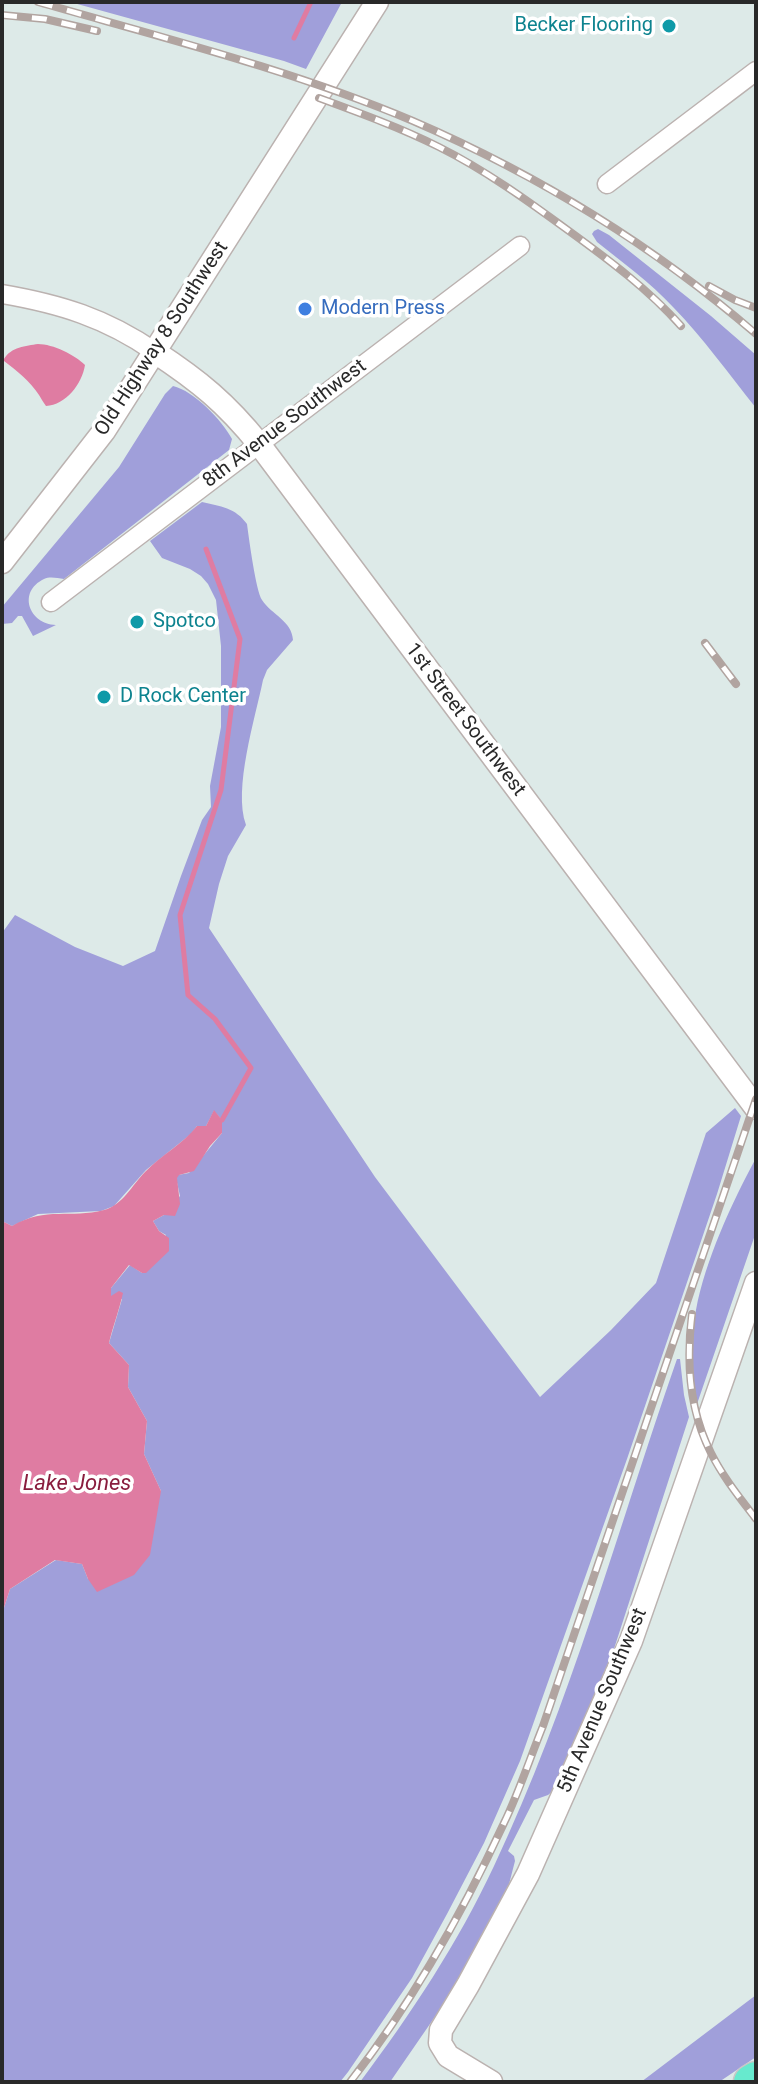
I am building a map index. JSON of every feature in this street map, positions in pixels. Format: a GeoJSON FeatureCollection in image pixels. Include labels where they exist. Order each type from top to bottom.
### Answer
{"type":"FeatureCollection","features":[{"type":"Feature","properties":{"kind":"street","name":"Old Highway 8 Southwest"},"geometry":{"type":"LineString","coordinates":[[2,562],[104,431],[377,2]]}},
{"type":"Feature","properties":{"kind":"street"},"geometry":{"type":"LineString","coordinates":[[607,184],[756,71]]}},
{"type":"Feature","properties":{"kind":"street","name":"8th Avenue Southwest"},"geometry":{"type":"LineString","coordinates":[[51,602],[520,246]]}},
{"type":"Feature","properties":{"kind":"street"},"geometry":{"type":"LineString","coordinates":[[2,294],[86,314],[133,337],[155,352]]}},
{"type":"Feature","properties":{"kind":"street","name":"1st Street Southwest"},"geometry":{"type":"LineString","coordinates":[[155,352],[209,390],[259,444],[756,1108]]}},
{"type":"Feature","properties":{"kind":"street","name":"5th Avenue Southwest"},"geometry":{"type":"LineString","coordinates":[[491,2082],[448,2056],[440,2043],[441,2030],[528,1874],[631,1641],[756,1283]]}},
{"type":"Feature","properties":{"kind":"shaded area"},"geometry":{"type":"Polygon","coordinates":[[[70,2],[342,2],[306,69],[70,2]]]}},
{"type":"Feature","properties":{"kind":"shaded area"},"geometry":{"type":"Polygon","coordinates":[[[598,229],[711,316],[756,355],[756,408],[673,307],[597,242],[592,234],[598,229]]]}},
{"type":"Feature","properties":{"kind":"shaded area"},"geometry":{"type":"Polygon","coordinates":[[[173,386],[198,400],[222,423],[232,439],[229,450],[64,579],[44,579],[36,585],[29,599],[33,613],[39,619],[56,625],[33,636],[22,616],[12,623],[2,624],[2,607],[119,467],[173,386]]]}},
{"type":"Feature","properties":{"kind":"shaded area"},"geometry":{"type":"Polygon","coordinates":[[[202,502],[233,511],[247,524],[260,595],[289,628],[293,640],[267,670],[263,680],[244,774],[242,793],[246,825],[228,856],[209,928],[375,1177],[540,1397],[656,1283],[706,1133],[735,1108],[741,1116],[627,1459],[520,1761],[484,1843],[412,1978],[348,2072],[340,2082],[2,2082],[2,1614],[10,1589],[56,1560],[82,1564],[88,1579],[161,1491],[144,1454],[147,1421],[128,1387],[129,1365],[109,1343],[122,1299],[111,1297],[111,1288],[130,1265],[142,1273],[166,1235],[159,1231],[153,1221],[164,1215],[180,1196],[176,1178],[189,1173],[222,1133],[222,1120],[214,1111],[206,1126],[197,1126],[146,1170],[114,1206],[101,1211],[38,1214],[12,1226],[2,1221],[2,933],[15,915],[75,947],[123,966],[155,951],[202,820],[211,807],[210,786],[221,727],[221,646],[216,600],[208,584],[190,569],[162,558],[150,541],[202,502]]]}},
{"type":"Feature","properties":{"kind":"shaded area"},"geometry":{"type":"Polygon","coordinates":[[[756,1158],[756,1232],[697,1404],[692,1345],[700,1291],[720,1232],[756,1158]]]}},
{"type":"Feature","properties":{"kind":"shaded area"},"geometry":{"type":"Polygon","coordinates":[[[677,1359],[680,1359],[689,1417],[612,1655],[558,1787],[534,1800],[508,1851],[515,1861],[507,1892],[463,1976],[390,2082],[360,2082],[449,1950],[480,1895],[522,1804],[570,1679],[677,1359]]]}},
{"type":"Feature","properties":{"kind":"shaded area"},"geometry":{"type":"Polygon","coordinates":[[[756,1995],[756,2057],[719,2082],[641,2082],[756,1995]]]}},
{"type":"Feature","properties":{"kind":"water"},"geometry":{"type":"Polygon","coordinates":[[[38,344],[63,351],[85,365],[72,392],[53,405],[46,406],[32,385],[4,361],[15,350],[38,344]]]}},
{"type":"Feature","properties":{"kind":"water","name":"Lake Jones"},"geometry":{"type":"Polygon","coordinates":[[[214,1110],[222,1120],[222,1133],[194,1171],[177,1178],[180,1204],[175,1216],[164,1215],[153,1221],[159,1231],[169,1238],[169,1251],[146,1273],[129,1265],[111,1288],[111,1296],[119,1291],[123,1293],[109,1343],[129,1365],[128,1387],[147,1421],[144,1454],[161,1491],[150,1555],[134,1575],[97,1592],[82,1564],[55,1560],[10,1589],[2,1614],[2,1221],[12,1226],[36,1216],[92,1212],[111,1207],[151,1166],[197,1126],[206,1126],[214,1110]]]}},
{"type":"Feature","properties":{"kind":"waterway"},"geometry":{"type":"LineString","coordinates":[[294,38],[311,2]]}},
{"type":"Feature","properties":{"kind":"waterway"},"geometry":{"type":"LineString","coordinates":[[206,549],[240,639],[221,790],[180,915],[188,995],[215,1019],[251,1068],[222,1120]]}},
{"type":"Feature","properties":{"kind":"railway"},"geometry":{"type":"LineString","coordinates":[[38,2],[274,70],[367,103],[459,142],[592,214],[677,271],[756,334]]}},
{"type":"Feature","properties":{"kind":"railway"},"geometry":{"type":"LineString","coordinates":[[2,15],[45,19],[97,31]]}},
{"type":"Feature","properties":{"kind":"railway"},"geometry":{"type":"LineString","coordinates":[[319,98],[425,140],[490,176],[613,264],[681,326]]}},
{"type":"Feature","properties":{"kind":"railway"},"geometry":{"type":"LineString","coordinates":[[709,286],[756,308]]}},
{"type":"Feature","properties":{"kind":"railway"},"geometry":{"type":"LineString","coordinates":[[705,643],[736,684]]}},
{"type":"Feature","properties":{"kind":"railway"},"geometry":{"type":"LineString","coordinates":[[350,2082],[394,2021],[434,1957],[471,1891],[515,1799],[543,1726],[756,1099]]}},
{"type":"Feature","properties":{"kind":"railway"},"geometry":{"type":"LineString","coordinates":[[692,1314],[690,1368],[698,1420],[716,1462],[756,1519]]}},
{"type":"Feature","properties":{"kind":"place","name":"Becker Flooring"},"geometry":{"type":"Point","coordinates":[669,26]}},
{"type":"Feature","properties":{"kind":"place","name":"Modern Press"},"geometry":{"type":"Point","coordinates":[305,309]}},
{"type":"Feature","properties":{"kind":"place","name":"Spotco"},"geometry":{"type":"Point","coordinates":[137,622]}},
{"type":"Feature","properties":{"kind":"place","name":"D Rock Center"},"geometry":{"type":"Point","coordinates":[104,697]}}]}
